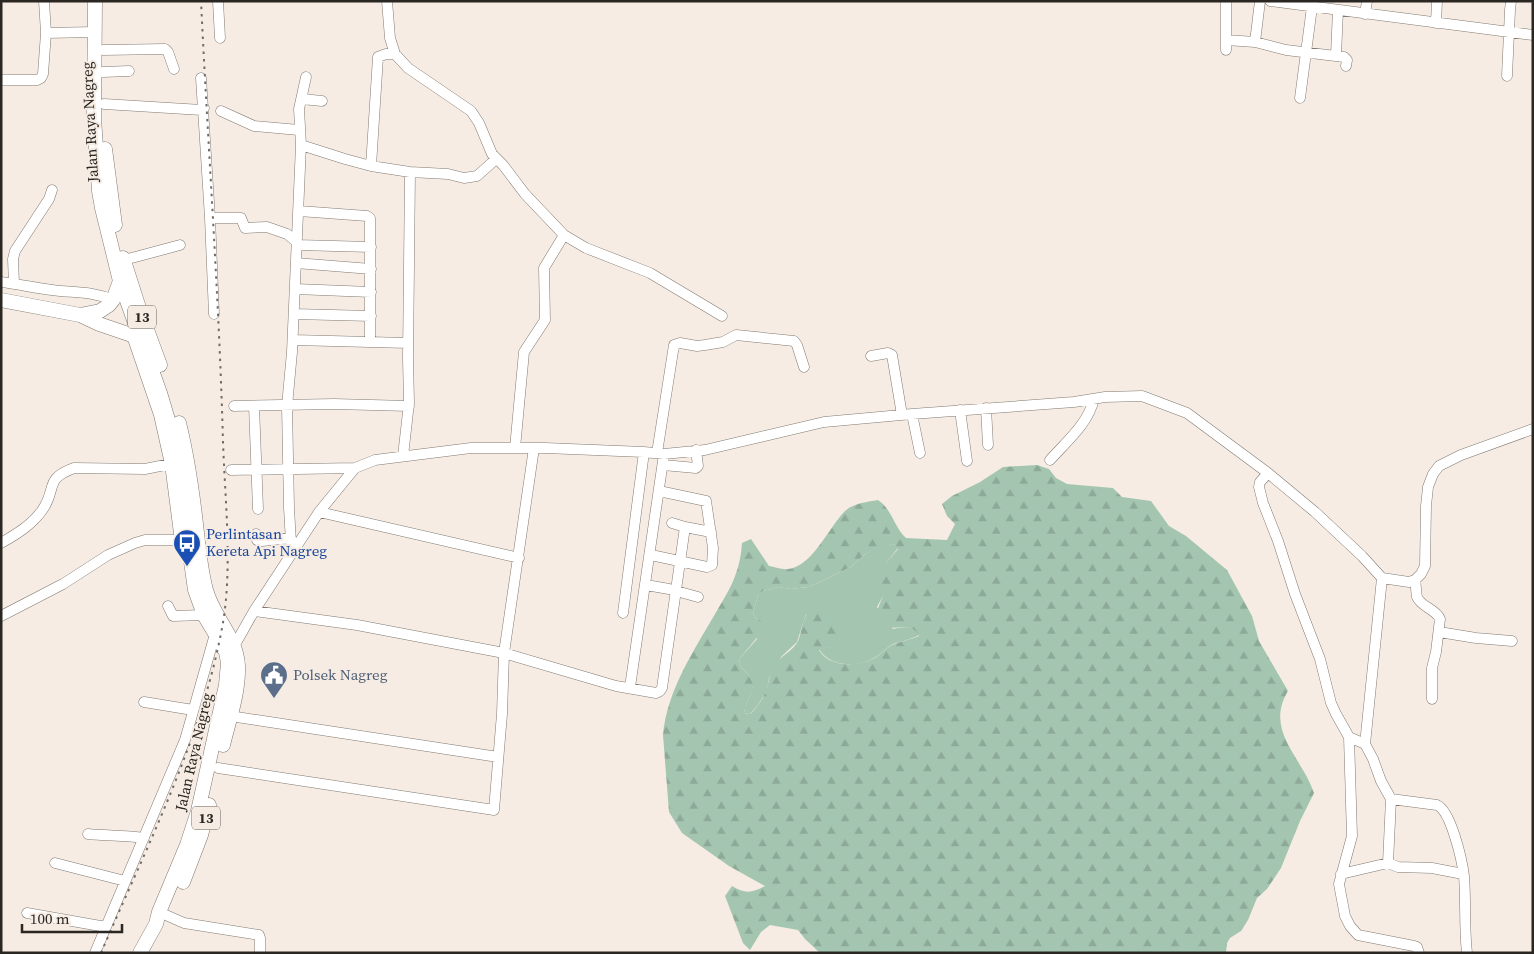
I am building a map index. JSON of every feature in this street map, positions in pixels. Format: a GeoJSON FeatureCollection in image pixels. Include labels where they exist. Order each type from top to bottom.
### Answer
{"type":"FeatureCollection","features":[{"type":"Feature","properties":{"kind":"highway","name":"Jalan Raya Nagreg"},"geometry":{"type":"LineString","coordinates":[[95,1],[94,118],[99,191],[120,281],[136,337],[160,393],[174,440],[184,541],[198,602],[215,634],[237,655],[238,676],[201,835],[181,884],[140,953]]}},
{"type":"Feature","properties":{"kind":"highway","name":"Jalan Raya Nagreg"},"geometry":{"type":"LineString","coordinates":[[103,1],[104,143],[114,220],[139,308],[169,390],[184,442],[202,576],[206,592],[230,649],[229,674],[198,810],[160,917]]}},
{"type":"Feature","properties":{"kind":"highway","name":"13"},"geometry":{"type":"LineString","coordinates":[[1,300],[80,315],[100,311],[113,300],[120,281]]}},
{"type":"Feature","properties":{"kind":"highway"},"geometry":{"type":"LineString","coordinates":[[80,315],[136,337]]}},
{"type":"Feature","properties":{"kind":"street"},"geometry":{"type":"LineString","coordinates":[[1,80],[38,80],[41,78],[43,74],[46,33],[44,1]]}},
{"type":"Feature","properties":{"kind":"street"},"geometry":{"type":"LineString","coordinates":[[218,1],[220,38]]}},
{"type":"Feature","properties":{"kind":"street"},"geometry":{"type":"LineString","coordinates":[[387,1],[390,38],[395,54],[408,68],[471,111],[479,123],[489,148],[496,159],[503,164],[525,194],[564,235],[586,248],[650,273],[722,316]]}},
{"type":"Feature","properties":{"kind":"street"},"geometry":{"type":"LineString","coordinates":[[1226,1],[1226,45],[1255,42],[1286,50],[1336,55],[1346,58],[1346,66]]}},
{"type":"Feature","properties":{"kind":"street"},"geometry":{"type":"LineString","coordinates":[[1255,42],[1260,1]]}},
{"type":"Feature","properties":{"kind":"street"},"geometry":{"type":"LineString","coordinates":[[1270,1],[1312,7],[1332,7],[1365,14],[1533,35]]}},
{"type":"Feature","properties":{"kind":"street"},"geometry":{"type":"LineString","coordinates":[[1365,14],[1367,1]]}},
{"type":"Feature","properties":{"kind":"street"},"geometry":{"type":"LineString","coordinates":[[1436,23],[1437,1]]}},
{"type":"Feature","properties":{"kind":"street"},"geometry":{"type":"LineString","coordinates":[[1507,76],[1511,1]]}},
{"type":"Feature","properties":{"kind":"street"},"geometry":{"type":"LineString","coordinates":[[1300,98],[1312,7]]}},
{"type":"Feature","properties":{"kind":"street"},"geometry":{"type":"LineString","coordinates":[[1332,7],[1336,55]]}},
{"type":"Feature","properties":{"kind":"street"},"geometry":{"type":"LineString","coordinates":[[46,33],[94,32]]}},
{"type":"Feature","properties":{"kind":"street"},"geometry":{"type":"LineString","coordinates":[[103,50],[166,49],[174,69]]}},
{"type":"Feature","properties":{"kind":"street"},"geometry":{"type":"LineString","coordinates":[[370,166],[378,57],[386,54],[395,54]]}},
{"type":"Feature","properties":{"kind":"street"},"geometry":{"type":"LineString","coordinates":[[103,72],[128,71]]}},
{"type":"Feature","properties":{"kind":"street"},"geometry":{"type":"LineString","coordinates":[[294,550],[291,538],[287,406],[293,340],[299,211],[301,145],[299,109],[306,77]]}},
{"type":"Feature","properties":{"kind":"street"},"geometry":{"type":"LineString","coordinates":[[201,78],[212,218],[214,314]]}},
{"type":"Feature","properties":{"kind":"street"},"geometry":{"type":"LineString","coordinates":[[302,99],[322,101]]}},
{"type":"Feature","properties":{"kind":"street"},"geometry":{"type":"LineString","coordinates":[[104,104],[203,109]]}},
{"type":"Feature","properties":{"kind":"street"},"geometry":{"type":"LineString","coordinates":[[221,111],[254,126],[299,130]]}},
{"type":"Feature","properties":{"kind":"street"},"geometry":{"type":"LineString","coordinates":[[301,145],[345,160],[370,166],[410,172],[448,174],[464,178],[472,178],[484,172],[496,159]]}},
{"type":"Feature","properties":{"kind":"street"},"geometry":{"type":"LineString","coordinates":[[402,456],[409,406],[410,172]]}},
{"type":"Feature","properties":{"kind":"street"},"geometry":{"type":"LineString","coordinates":[[14,284],[13,259],[15,251],[40,215],[52,190]]}},
{"type":"Feature","properties":{"kind":"street"},"geometry":{"type":"LineString","coordinates":[[299,211],[369,216],[371,248],[370,342]]}},
{"type":"Feature","properties":{"kind":"street"},"geometry":{"type":"LineString","coordinates":[[212,218],[241,218],[245,228],[268,227],[287,234],[297,243],[371,248]]}},
{"type":"Feature","properties":{"kind":"street"},"geometry":{"type":"LineString","coordinates":[[515,448],[524,352],[545,320],[544,268],[564,235]]}},
{"type":"Feature","properties":{"kind":"street"},"geometry":{"type":"LineString","coordinates":[[124,260],[180,245]]}},
{"type":"Feature","properties":{"kind":"street"},"geometry":{"type":"LineString","coordinates":[[296,263],[371,269]]}},
{"type":"Feature","properties":{"kind":"street"},"geometry":{"type":"LineString","coordinates":[[1,282],[51,290],[101,294],[113,300]]}},
{"type":"Feature","properties":{"kind":"street"},"geometry":{"type":"LineString","coordinates":[[295,289],[370,292]]}},
{"type":"Feature","properties":{"kind":"street"},"geometry":{"type":"LineString","coordinates":[[294,314],[371,316]]}},
{"type":"Feature","properties":{"kind":"street"},"geometry":{"type":"LineString","coordinates":[[630,687],[664,465],[661,454],[674,345],[680,343],[697,346],[723,342],[736,335],[794,341],[804,367]]}},
{"type":"Feature","properties":{"kind":"street"},"geometry":{"type":"LineString","coordinates":[[1,616],[63,584],[108,554],[145,540],[184,541],[157,407],[136,337]]}},
{"type":"Feature","properties":{"kind":"street"},"geometry":{"type":"LineString","coordinates":[[293,340],[408,343]]}},
{"type":"Feature","properties":{"kind":"street"},"geometry":{"type":"LineString","coordinates":[[871,356],[892,354],[907,414],[920,453]]}},
{"type":"Feature","properties":{"kind":"street"},"geometry":{"type":"LineString","coordinates":[[231,470],[355,468],[375,460],[471,448],[534,448],[661,454],[696,450],[824,422],[1074,402],[1094,398],[1142,396],[1187,413],[1268,474],[1314,512],[1362,556],[1382,578],[1401,582],[1415,580],[1425,566],[1428,487],[1433,474],[1439,466],[1461,455],[1533,429]]}},
{"type":"Feature","properties":{"kind":"street"},"geometry":{"type":"LineString","coordinates":[[1050,460],[1079,429],[1088,416],[1094,398]]}},
{"type":"Feature","properties":{"kind":"street"},"geometry":{"type":"LineString","coordinates":[[234,406],[334,404],[409,406]]}},
{"type":"Feature","properties":{"kind":"street"},"geometry":{"type":"LineString","coordinates":[[254,406],[258,509]]}},
{"type":"Feature","properties":{"kind":"street"},"geometry":{"type":"LineString","coordinates":[[986,408],[988,445]]}},
{"type":"Feature","properties":{"kind":"street"},"geometry":{"type":"LineString","coordinates":[[960,410],[967,461]]}},
{"type":"Feature","properties":{"kind":"street"},"geometry":{"type":"LineString","coordinates":[[218,768],[494,810],[504,653],[534,448]]}},
{"type":"Feature","properties":{"kind":"street"},"geometry":{"type":"LineString","coordinates":[[664,465],[696,468],[698,466],[696,450]]}},
{"type":"Feature","properties":{"kind":"street"},"geometry":{"type":"LineString","coordinates":[[623,613],[644,452]]}},
{"type":"Feature","properties":{"kind":"street"},"geometry":{"type":"LineString","coordinates":[[1,543],[15,535],[36,517],[44,507],[54,480],[63,472],[74,468],[145,469],[170,464]]}},
{"type":"Feature","properties":{"kind":"street"},"geometry":{"type":"LineString","coordinates":[[230,649],[319,512],[355,468]]}},
{"type":"Feature","properties":{"kind":"street"},"geometry":{"type":"LineString","coordinates":[[1268,474],[1260,482],[1259,487],[1263,502],[1278,541],[1294,594],[1320,659],[1331,703],[1349,737],[1352,836],[1339,884],[1345,916],[1350,926],[1358,935],[1414,946],[1417,947],[1419,953]]}},
{"type":"Feature","properties":{"kind":"street"},"geometry":{"type":"LineString","coordinates":[[651,555],[707,567],[712,565],[713,548],[706,501],[659,491]]}},
{"type":"Feature","properties":{"kind":"street"},"geometry":{"type":"LineString","coordinates":[[319,512],[519,558]]}},
{"type":"Feature","properties":{"kind":"street"},"geometry":{"type":"LineString","coordinates":[[672,523],[711,532]]}},
{"type":"Feature","properties":{"kind":"street"},"geometry":{"type":"LineString","coordinates":[[254,611],[357,625],[504,653],[616,686],[656,693],[660,692],[662,688],[685,527]]}},
{"type":"Feature","properties":{"kind":"street"},"geometry":{"type":"LineString","coordinates":[[256,534],[257,540],[262,541],[291,538]]}},
{"type":"Feature","properties":{"kind":"street"},"geometry":{"type":"LineString","coordinates":[[1365,744],[1382,578]]}},
{"type":"Feature","properties":{"kind":"street"},"geometry":{"type":"LineString","coordinates":[[1415,580],[1416,595],[1420,601],[1440,617],[1436,652],[1431,673],[1432,699]]}},
{"type":"Feature","properties":{"kind":"street"},"geometry":{"type":"LineString","coordinates":[[646,585],[698,597]]}},
{"type":"Feature","properties":{"kind":"street"},"geometry":{"type":"LineString","coordinates":[[168,606],[173,616],[204,615]]}},
{"type":"Feature","properties":{"kind":"street"},"geometry":{"type":"LineString","coordinates":[[1439,632],[1512,642]]}},
{"type":"Feature","properties":{"kind":"street"},"geometry":{"type":"LineString","coordinates":[[96,953],[185,740],[215,634]]}},
{"type":"Feature","properties":{"kind":"street"},"geometry":{"type":"LineString","coordinates":[[144,702],[193,710]]}},
{"type":"Feature","properties":{"kind":"street"},"geometry":{"type":"LineString","coordinates":[[230,716],[498,758]]}},
{"type":"Feature","properties":{"kind":"street"},"geometry":{"type":"LineString","coordinates":[[1349,737],[1365,744],[1374,759],[1381,781],[1391,799],[1388,863]]}},
{"type":"Feature","properties":{"kind":"street"},"geometry":{"type":"LineString","coordinates":[[1391,799],[1437,805],[1442,808],[1452,829],[1463,874],[1466,953]]}},
{"type":"Feature","properties":{"kind":"street"},"geometry":{"type":"LineString","coordinates":[[88,834],[116,837],[126,835],[144,838]]}},
{"type":"Feature","properties":{"kind":"street"},"geometry":{"type":"LineString","coordinates":[[55,863],[125,881]]}},
{"type":"Feature","properties":{"kind":"street"},"geometry":{"type":"LineString","coordinates":[[1342,874],[1388,863],[1398,867],[1432,868],[1463,874]]}},
{"type":"Feature","properties":{"kind":"street"},"geometry":{"type":"LineString","coordinates":[[27,913],[106,927]]}},
{"type":"Feature","properties":{"kind":"street"},"geometry":{"type":"LineString","coordinates":[[160,917],[184,923],[259,935],[260,953]]}},
{"type":"Feature","properties":{"kind":"green space"},"geometry":{"type":"Polygon","coordinates":[[[1037,465],[1049,469],[1056,478],[1067,484],[1113,488],[1122,497],[1151,501],[1169,526],[1186,536],[1227,570],[1252,616],[1259,641],[1288,691],[1282,705],[1280,719],[1283,731],[1314,793],[1300,821],[1281,868],[1267,889],[1257,898],[1241,931],[1230,938],[1227,943],[1226,953],[820,953],[798,930],[770,925],[761,932],[750,950],[743,943],[725,896],[732,886],[748,892],[765,886],[729,866],[682,833],[669,812],[663,735],[665,719],[675,687],[737,572],[742,543],[751,539],[769,566],[781,569],[797,567],[820,545],[845,511],[865,502],[878,500],[887,508],[906,538],[947,540],[955,524],[947,516],[942,504],[952,496],[980,482],[1003,467],[1037,465]],[[894,544],[881,546],[865,554],[851,567],[809,587],[790,589],[778,587],[763,591],[758,595],[753,614],[763,622],[760,634],[740,658],[739,664],[750,677],[753,685],[744,713],[750,714],[760,702],[766,691],[774,666],[796,645],[806,616],[813,608],[823,608],[833,615],[837,621],[841,633],[837,644],[819,650],[829,660],[843,664],[866,662],[892,645],[919,636],[913,629],[887,627],[878,619],[877,614],[883,595],[883,588],[879,579],[886,563],[898,549],[894,544]]]}},
{"type":"Feature","properties":{"kind":"green space"},"geometry":{"type":"Polygon","coordinates":[[[894,544],[898,548],[886,563],[883,596],[877,607],[893,629],[911,628],[919,635],[893,644],[867,661],[844,664],[830,659],[819,649],[831,647],[806,614],[797,642],[781,657],[769,678],[767,690],[758,705],[750,714],[744,713],[753,686],[750,677],[739,664],[740,658],[757,639],[757,619],[753,614],[758,595],[763,591],[778,587],[790,589],[809,587],[851,567],[865,554],[881,545],[894,544]]]}},
{"type":"Feature","properties":{"kind":"railway"},"geometry":{"type":"LineString","coordinates":[[101,953],[154,834],[201,712],[213,670],[225,606],[228,559],[216,277],[201,1]]}},
{"type":"Feature","properties":{"kind":"place","name":"Perlintasan Kereta Api Nagreg"},"geometry":{"type":"Point","coordinates":[187,567]}},
{"type":"Feature","properties":{"kind":"place","name":"Polsek Nagreg"},"geometry":{"type":"Point","coordinates":[274,699]}}]}
